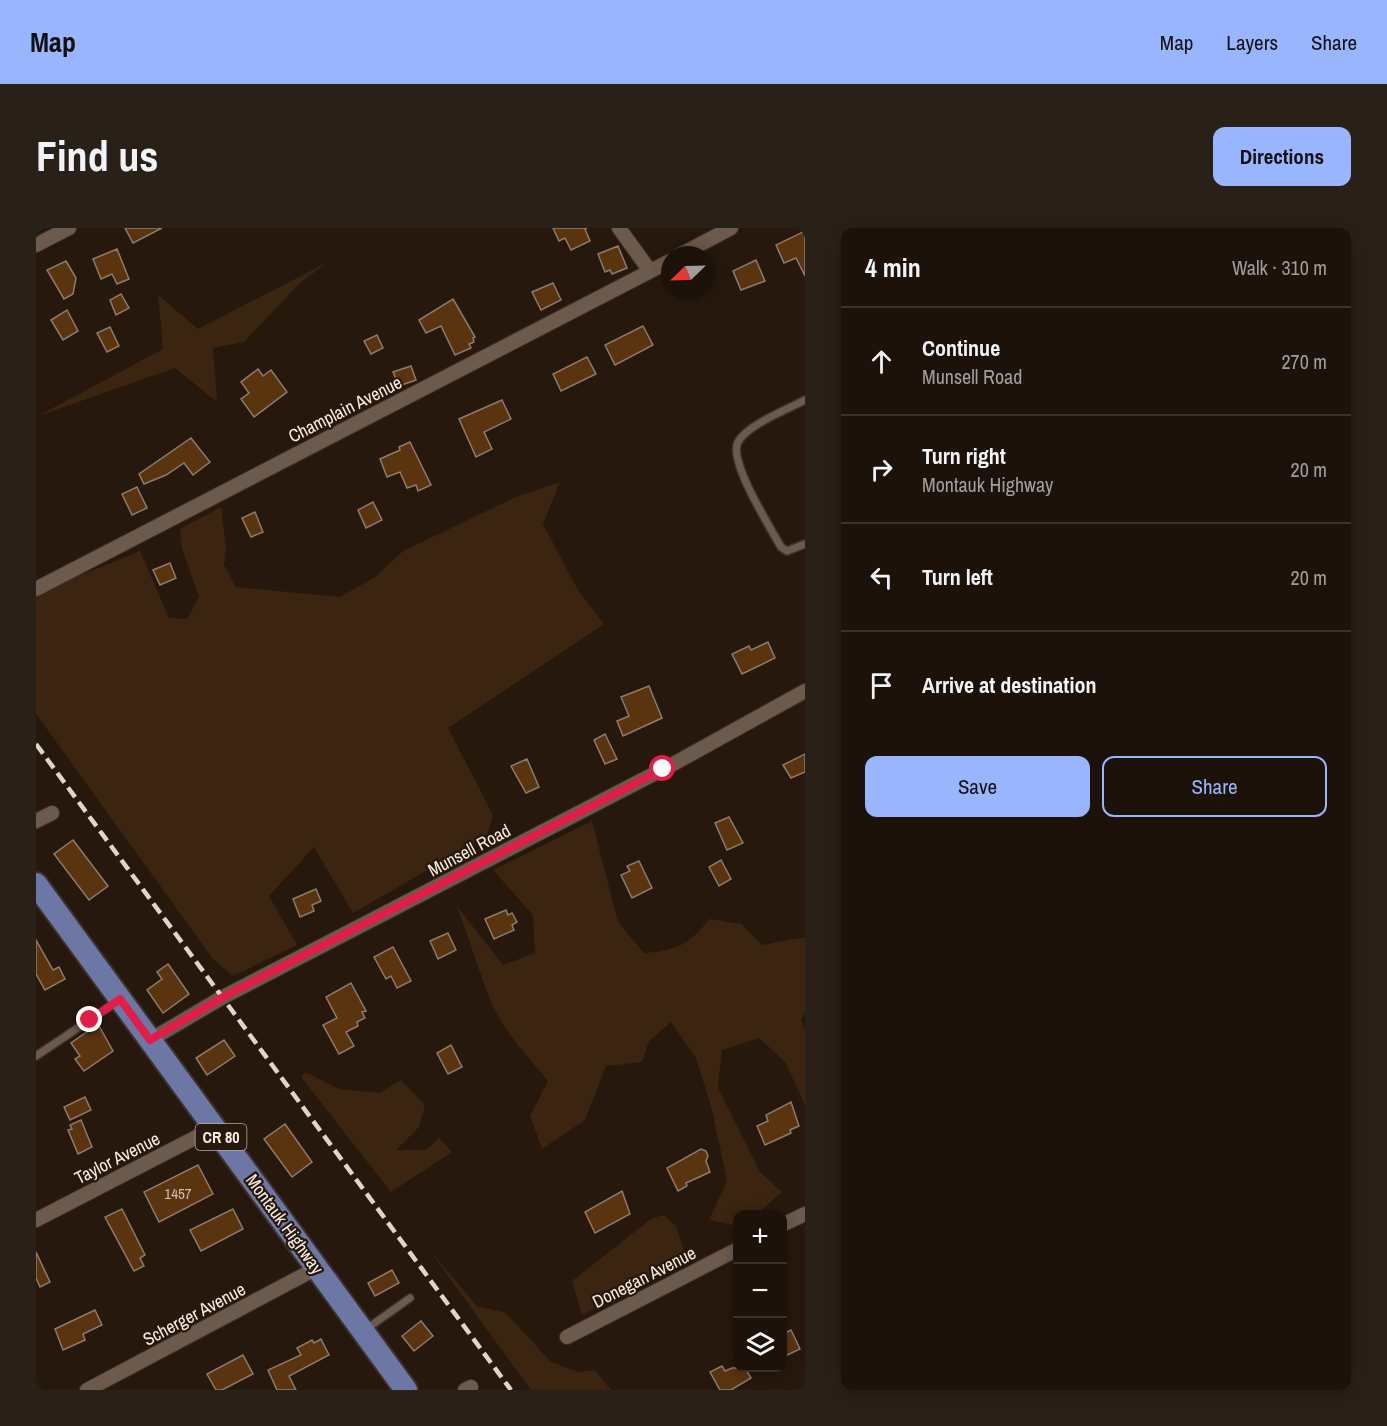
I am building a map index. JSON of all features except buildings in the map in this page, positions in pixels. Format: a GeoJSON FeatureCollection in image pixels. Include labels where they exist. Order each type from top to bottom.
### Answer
{"type":"FeatureCollection","features":[{"type":"Feature","properties":{"kind":"main road","name":"Montauk Highway"},"geometry":{"type":"LineString","coordinates":[[36,884],[406,1390]]}},
{"type":"Feature","properties":{"kind":"street"},"geometry":{"type":"LineString","coordinates":[[36,245],[69,228]]}},
{"type":"Feature","properties":{"kind":"street"},"geometry":{"type":"LineString","coordinates":[[619,228],[650,271]]}},
{"type":"Feature","properties":{"kind":"street"},"geometry":{"type":"LineString","coordinates":[[697,246],[731,228]]}},
{"type":"Feature","properties":{"kind":"street","name":"Champlain Avenue"},"geometry":{"type":"LineString","coordinates":[[36,589],[661,266]]}},
{"type":"Feature","properties":{"kind":"street","name":"Munsell Road"},"geometry":{"type":"LineString","coordinates":[[150,1040],[202,1008],[675,763],[805,691]]}},
{"type":"Feature","properties":{"kind":"street"},"geometry":{"type":"LineString","coordinates":[[36,821],[52,813]]}},
{"type":"Feature","properties":{"kind":"street","name":"Taylor Avenue"},"geometry":{"type":"LineString","coordinates":[[36,1220],[214,1128]]}},
{"type":"Feature","properties":{"kind":"street"},"geometry":{"type":"LineString","coordinates":[[787,1223],[805,1214]]}},
{"type":"Feature","properties":{"kind":"street","name":"Donegan Avenue"},"geometry":{"type":"LineString","coordinates":[[567,1337],[733,1252]]}},
{"type":"Feature","properties":{"kind":"street","name":"Scherger Avenue"},"geometry":{"type":"LineString","coordinates":[[87,1390],[317,1268]]}},
{"type":"Feature","properties":{"kind":"lane"},"geometry":{"type":"LineString","coordinates":[[805,400],[752,428],[737,443],[736,450],[740,473],[781,547],[787,550],[805,543]]}},
{"type":"Feature","properties":{"kind":"lane"},"geometry":{"type":"LineString","coordinates":[[36,1056],[120,999]]}},
{"type":"Feature","properties":{"kind":"lane"},"geometry":{"type":"LineString","coordinates":[[363,1331],[410,1299]]}},
{"type":"Feature","properties":{"kind":"shaded area"},"geometry":{"type":"Polygon","coordinates":[[[328,262],[300,283],[244,342],[213,348],[217,402],[175,368],[38,416],[163,349],[158,295],[198,329],[328,262]]]}},
{"type":"Feature","properties":{"kind":"shaded area"},"geometry":{"type":"Polygon","coordinates":[[[560,482],[543,524],[578,590],[604,624],[448,728],[493,815],[487,836],[353,913],[314,847],[269,896],[297,945],[233,976],[213,959],[36,714],[36,593],[140,551],[169,618],[187,619],[199,597],[182,549],[180,529],[221,507],[226,546],[224,565],[236,587],[340,597],[375,577],[403,551],[516,497],[560,482]]]}},
{"type":"Feature","properties":{"kind":"shaded area"},"geometry":{"type":"Polygon","coordinates":[[[592,821],[618,922],[644,953],[681,945],[696,935],[709,919],[741,924],[762,945],[805,937],[805,1012],[801,1020],[805,1030],[805,1105],[785,1062],[759,1038],[722,1050],[718,1087],[760,1172],[782,1192],[762,1210],[733,1210],[733,1225],[709,1220],[727,1181],[712,1110],[696,1058],[671,1022],[649,1041],[642,1062],[606,1066],[585,1120],[542,1149],[530,1116],[548,1081],[516,1043],[496,1013],[456,905],[503,965],[535,953],[533,915],[493,870],[592,821]]]}},
{"type":"Feature","properties":{"kind":"shaded area"},"geometry":{"type":"Polygon","coordinates":[[[305,1072],[339,1089],[380,1093],[401,1080],[425,1105],[419,1127],[396,1150],[426,1150],[439,1138],[452,1152],[391,1192],[301,1077],[305,1072]]]}},
{"type":"Feature","properties":{"kind":"shaded area"},"geometry":{"type":"Polygon","coordinates":[[[663,1215],[676,1226],[688,1262],[582,1315],[572,1281],[651,1219],[663,1215]]]}},
{"type":"Feature","properties":{"kind":"shaded area"},"geometry":{"type":"Polygon","coordinates":[[[427,1247],[477,1306],[506,1313],[550,1361],[578,1372],[595,1370],[611,1390],[531,1390],[427,1247]]]}},
{"type":"Feature","properties":{"kind":"railway"},"geometry":{"type":"LineString","coordinates":[[36,744],[511,1390]]}},
{"type":"Feature","properties":{"kind":"route"},"geometry":{"type":"LineString","coordinates":[[90,1020],[120,999],[150,1040],[202,1008],[663,769]]}}]}
